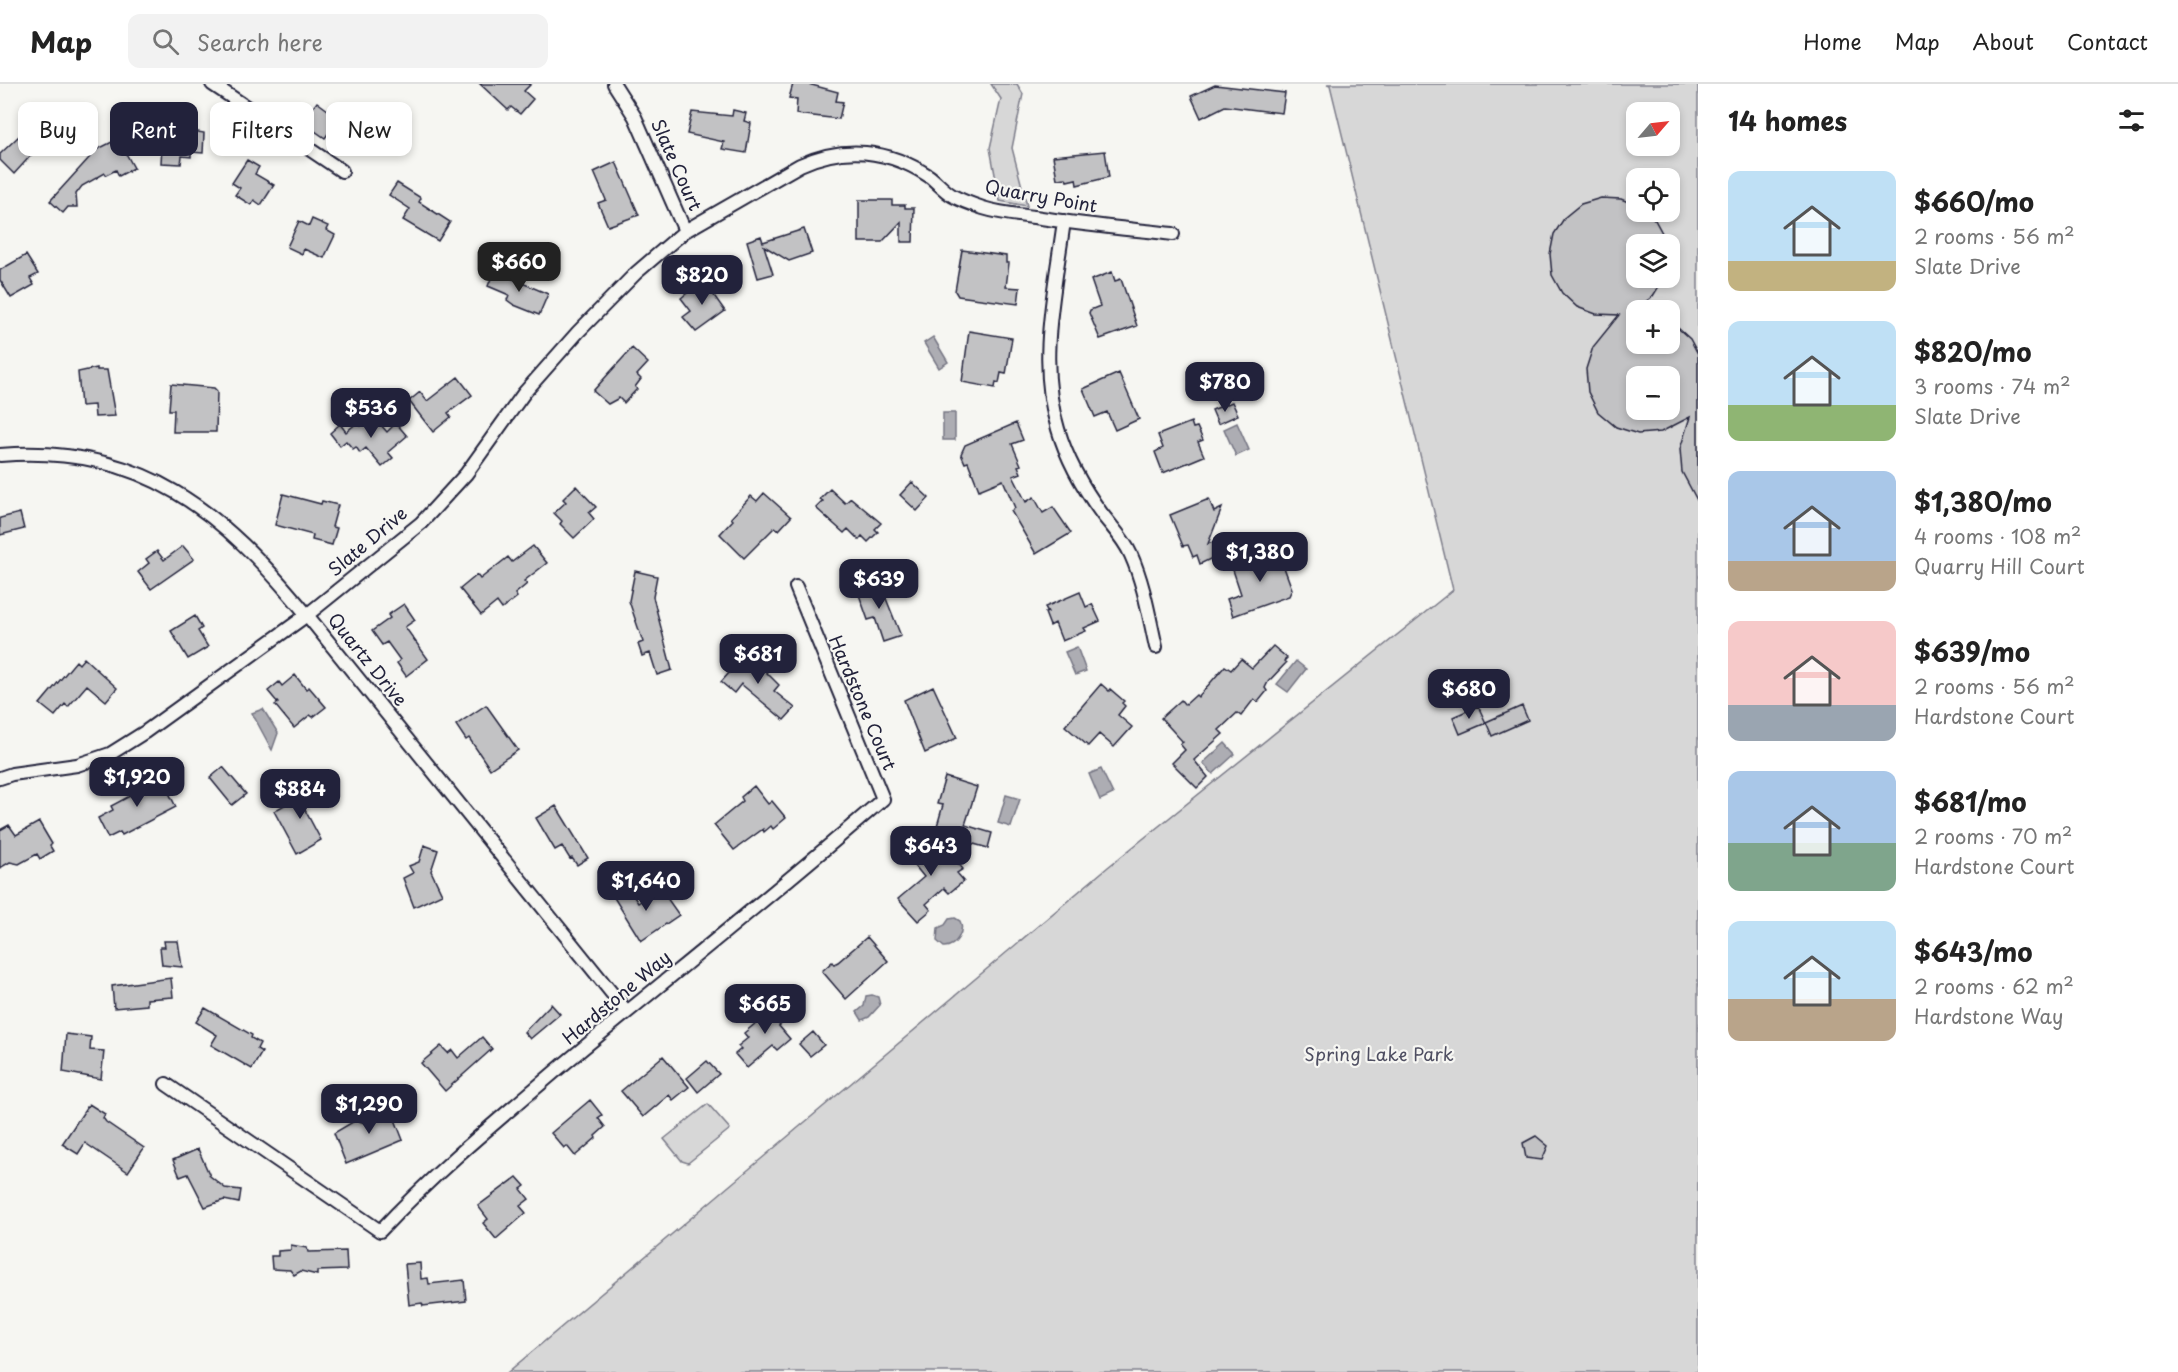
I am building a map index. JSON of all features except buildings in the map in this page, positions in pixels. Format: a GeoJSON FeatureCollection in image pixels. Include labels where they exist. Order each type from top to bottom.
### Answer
{"type":"FeatureCollection","features":[{"type":"Feature","properties":{"kind":"street"},"geometry":{"type":"LineString","coordinates":[[212,84],[342,171]]}},
{"type":"Feature","properties":{"kind":"street","name":"Slate Court"},"geometry":{"type":"LineString","coordinates":[[614,84],[635,117],[685,231]]}},
{"type":"Feature","properties":{"kind":"street","name":"Quarry Point"},"geometry":{"type":"LineString","coordinates":[[685,231],[780,174],[820,156],[841,151],[890,156],[930,177],[953,196],[984,208],[1064,222],[1173,234]]}},
{"type":"Feature","properties":{"kind":"street"},"geometry":{"type":"LineString","coordinates":[[1064,222],[1048,353],[1048,380],[1052,405],[1058,430],[1080,481],[1131,553],[1141,583],[1156,647]]}},
{"type":"Feature","properties":{"kind":"street","name":"Slate Drive"},"geometry":{"type":"LineString","coordinates":[[0,778],[12,774],[77,765],[110,754],[145,732],[308,615],[421,523],[466,474],[524,393],[578,332],[636,273],[685,231]]}},
{"type":"Feature","properties":{"kind":"street","name":"Quartz Drive"},"geometry":{"type":"LineString","coordinates":[[0,455],[24,453],[65,455],[104,462],[161,484],[194,502],[243,542],[269,568],[308,615],[627,1012]]}},
{"type":"Feature","properties":{"kind":"street","name":"Hardstone Court"},"geometry":{"type":"LineString","coordinates":[[796,588],[883,799]]}},
{"type":"Feature","properties":{"kind":"street","name":"Hardstone Way"},"geometry":{"type":"LineString","coordinates":[[166,1084],[380,1231],[450,1161],[627,1012],[813,861],[883,799]]}},
{"type":"Feature","properties":{"kind":"green space"},"geometry":{"type":"Polygon","coordinates":[[[991,84],[1017,84],[1023,94],[1012,148],[1027,206],[1000,201],[990,148],[1001,99],[991,84]]]}},
{"type":"Feature","properties":{"kind":"green space","name":"Spring Lake Park"},"geometry":{"type":"Polygon","coordinates":[[[1327,84],[1698,84],[1698,1372],[508,1372],[1108,867],[1453,590],[1330,85],[1327,84]]]}},
{"type":"Feature","properties":{"kind":"green space"},"geometry":{"type":"Polygon","coordinates":[[[708,1104],[730,1129],[688,1163],[682,1161],[664,1139],[708,1104]]]}},
{"type":"Feature","properties":{"kind":"shaded area"},"geometry":{"type":"Polygon","coordinates":[[[933,337],[948,362],[939,368],[924,343],[933,337]]]}},
{"type":"Feature","properties":{"kind":"shaded area"},"geometry":{"type":"Polygon","coordinates":[[[943,413],[955,413],[955,440],[943,440],[943,413]]]}},
{"type":"Feature","properties":{"kind":"shaded area"},"geometry":{"type":"Polygon","coordinates":[[[1237,423],[1249,450],[1236,456],[1224,429],[1237,423]]]}},
{"type":"Feature","properties":{"kind":"shaded area"},"geometry":{"type":"Polygon","coordinates":[[[1077,647],[1086,671],[1075,675],[1065,652],[1077,647]]]}},
{"type":"Feature","properties":{"kind":"shaded area"},"geometry":{"type":"Polygon","coordinates":[[[1296,661],[1306,669],[1288,692],[1277,684],[1296,661]]]}},
{"type":"Feature","properties":{"kind":"shaded area"},"geometry":{"type":"Polygon","coordinates":[[[263,709],[278,733],[272,750],[252,713],[263,709]]]}},
{"type":"Feature","properties":{"kind":"shaded area"},"geometry":{"type":"Polygon","coordinates":[[[1225,743],[1235,754],[1213,774],[1203,763],[1225,743]]]}},
{"type":"Feature","properties":{"kind":"shaded area"},"geometry":{"type":"Polygon","coordinates":[[[1101,769],[1113,794],[1100,800],[1089,774],[1101,769]]]}},
{"type":"Feature","properties":{"kind":"shaded area"},"geometry":{"type":"Polygon","coordinates":[[[1006,795],[1020,799],[1011,827],[998,823],[1006,795]]]}},
{"type":"Feature","properties":{"kind":"shaded area"},"geometry":{"type":"Polygon","coordinates":[[[955,918],[960,921],[960,934],[956,941],[944,947],[937,941],[938,928],[945,925],[949,919],[955,918]]]}},
{"type":"Feature","properties":{"kind":"shaded area"},"geometry":{"type":"Polygon","coordinates":[[[866,996],[878,997],[880,1005],[869,1017],[862,1020],[857,1012],[864,1006],[866,996]]]}}]}
